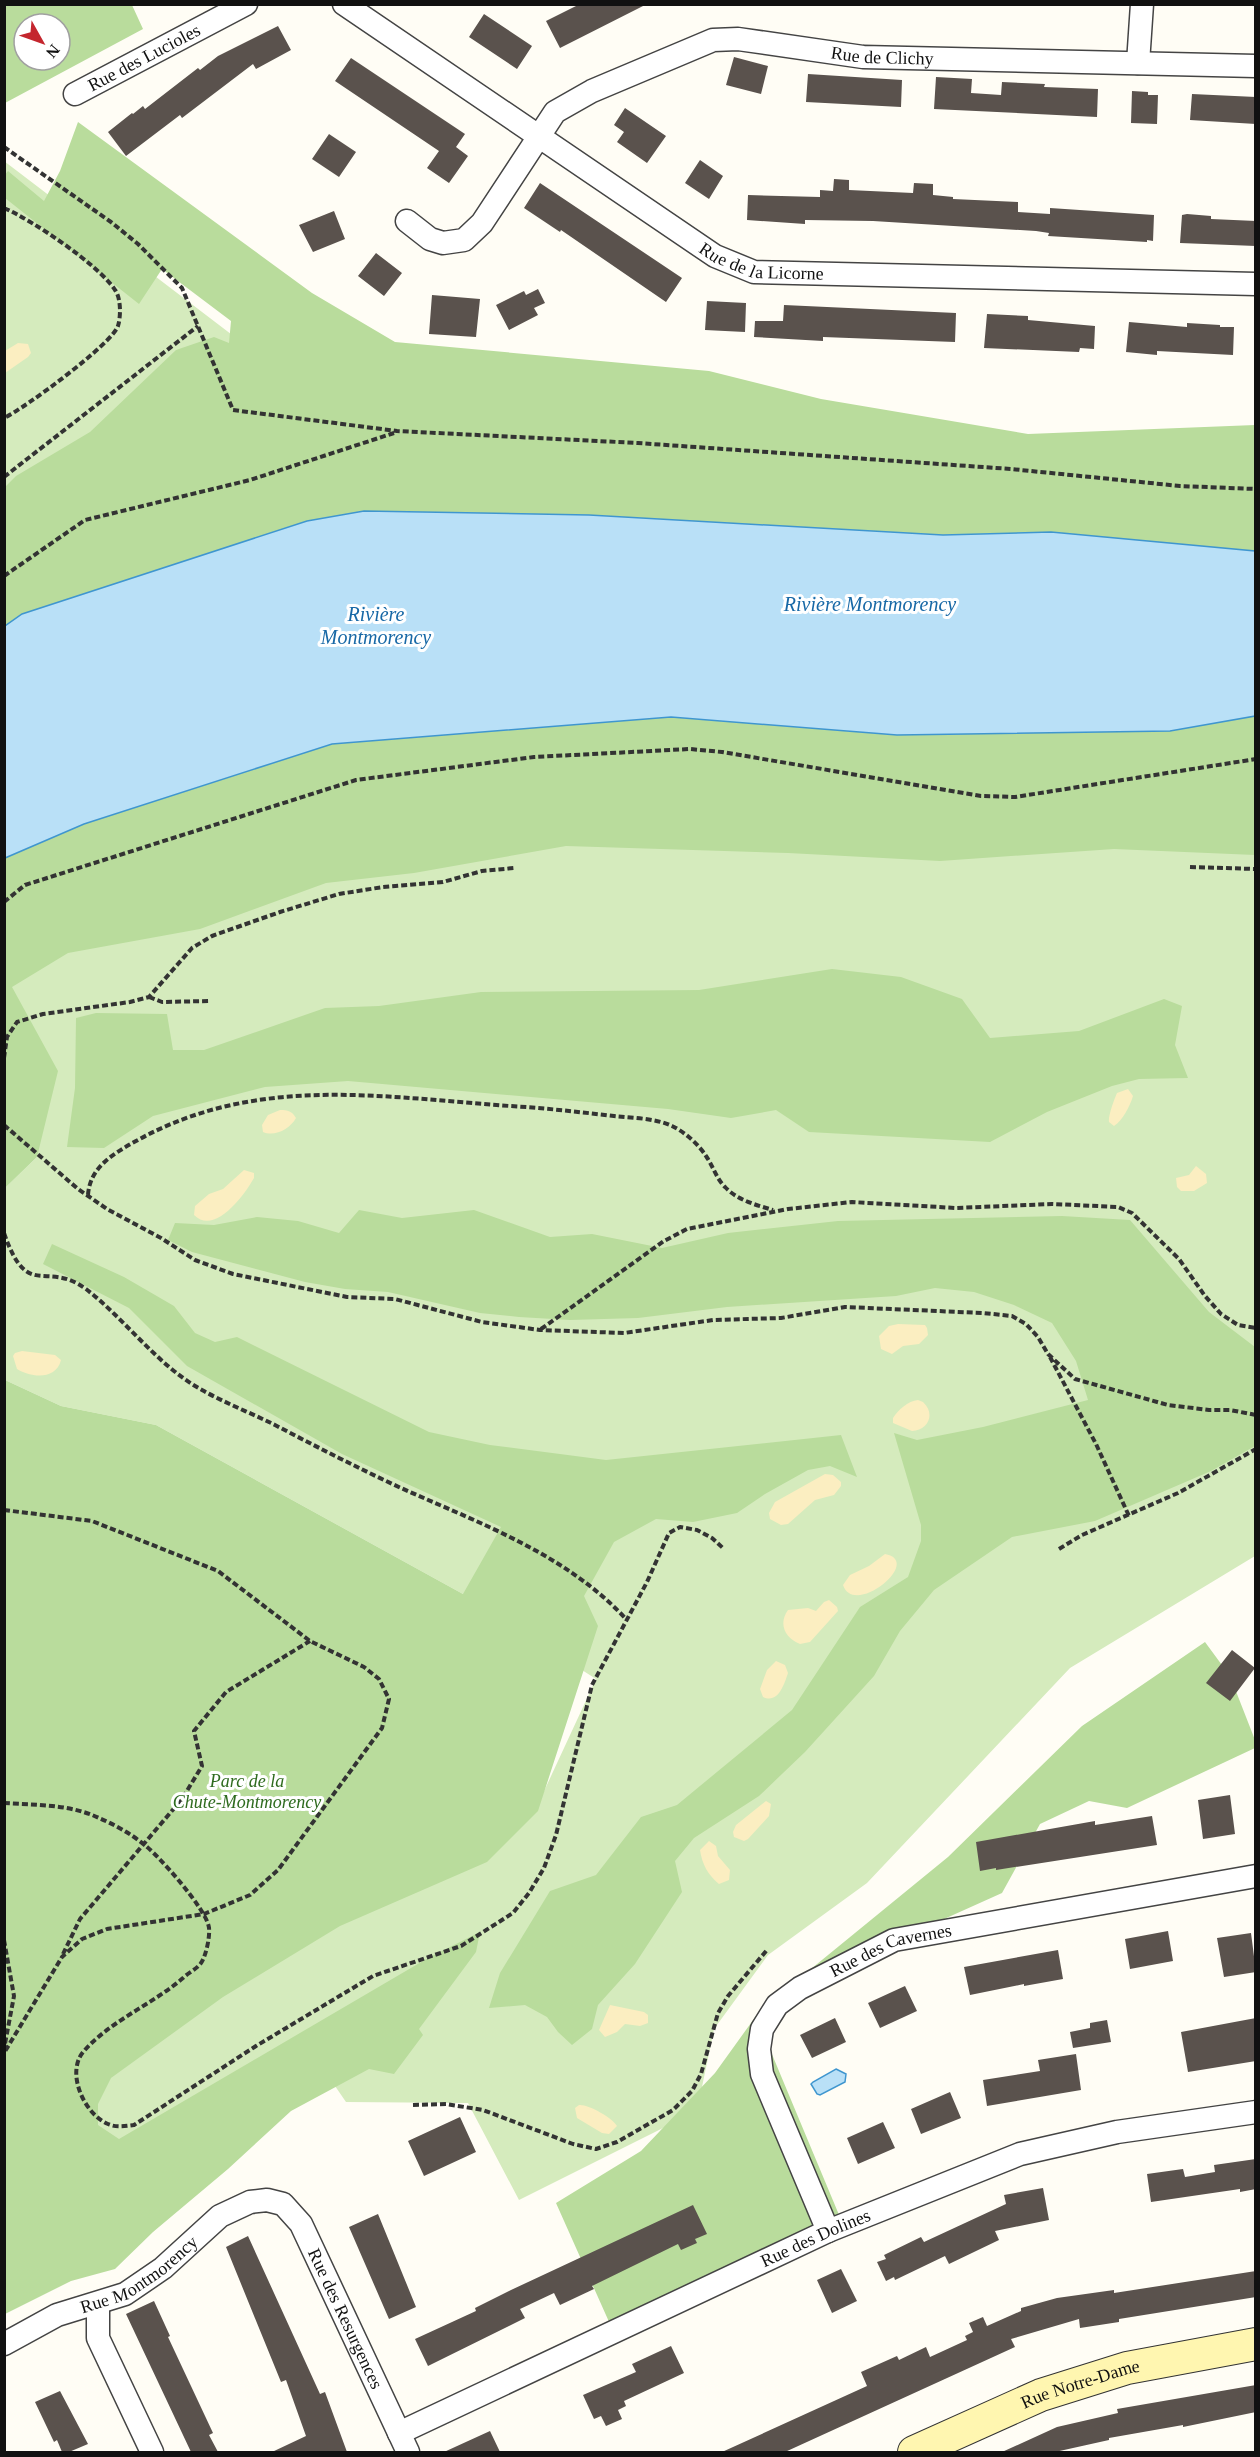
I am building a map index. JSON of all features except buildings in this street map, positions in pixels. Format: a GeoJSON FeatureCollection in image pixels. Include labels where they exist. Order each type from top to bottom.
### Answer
{"type":"FeatureCollection","features":[{"type":"Feature","properties":{"kind":"street","name":"Rue des Lucioles"},"geometry":{"type":"LineString","coordinates":[[75,94],[246,4]]}},
{"type":"Feature","properties":{"kind":"street","name":"Rue de la Licorne"},"geometry":{"type":"LineString","coordinates":[[344,4],[715,256],[754,272],[1256,284]]}},
{"type":"Feature","properties":{"kind":"street"},"geometry":{"type":"LineString","coordinates":[[1138,63],[1142,4]]}},
{"type":"Feature","properties":{"kind":"street","name":"Rue de Clichy"},"geometry":{"type":"LineString","coordinates":[[407,221],[430,239],[442,243],[464,240],[482,223],[537,136],[555,112],[592,91],[713,40],[738,39],[863,57],[1256,66]]}},
{"type":"Feature","properties":{"kind":"street","name":"Rue des Cavernes"},"geometry":{"type":"LineString","coordinates":[[828,2231],[762,2074],[759,2049],[762,2029],[777,2005],[800,1988],[894,1940],[1256,1876]]}},
{"type":"Feature","properties":{"kind":"street","name":"Rue des Dolines"},"geometry":{"type":"LineString","coordinates":[[403,2443],[828,2231],[1020,2154],[1116,2132],[1256,2112]]}},
{"type":"Feature","properties":{"kind":"street","name":"Rue Montmorency"},"geometry":{"type":"LineString","coordinates":[[4,2344],[57,2315],[126,2294],[163,2268],[220,2216],[250,2202],[267,2200]]}},
{"type":"Feature","properties":{"kind":"street","name":"Rue des Resurgences"},"geometry":{"type":"LineString","coordinates":[[267,2200],[283,2204],[301,2224],[403,2443]]}},
{"type":"Feature","properties":{"kind":"street"},"geometry":{"type":"LineString","coordinates":[[98,2304],[98,2337],[152,2452]]}},
{"type":"Feature","properties":{"kind":"street","name":"Rue Notre-Dame"},"geometry":{"type":"LineString","coordinates":[[914,2452],[1041,2394],[1127,2368],[1256,2344]]}},
{"type":"Feature","properties":{"kind":"path"},"geometry":{"type":"LineString","coordinates":[[4,147],[111,222],[138,244],[182,288],[233,410],[397,431],[650,444],[1011,469],[1180,486],[1256,489]]}},
{"type":"Feature","properties":{"kind":"path"},"geometry":{"type":"LineString","coordinates":[[4,208],[25,218],[97,271],[117,291],[120,311],[118,327],[104,343],[46,392],[4,418]]}},
{"type":"Feature","properties":{"kind":"path"},"geometry":{"type":"LineString","coordinates":[[4,477],[198,326]]}},
{"type":"Feature","properties":{"kind":"path"},"geometry":{"type":"LineString","coordinates":[[4,576],[85,520],[250,480],[397,431]]}},
{"type":"Feature","properties":{"kind":"path"},"geometry":{"type":"LineString","coordinates":[[4,902],[25,885],[356,780],[534,757],[690,749],[722,752],[981,796],[1015,797],[1256,759]]}},
{"type":"Feature","properties":{"kind":"path"},"geometry":{"type":"LineString","coordinates":[[1190,867],[1256,869]]}},
{"type":"Feature","properties":{"kind":"path"},"geometry":{"type":"LineString","coordinates":[[4,1058],[7,1037],[17,1022],[43,1014],[130,1002],[149,997],[192,948],[212,936],[339,894],[383,887],[443,882],[482,871],[514,868]]}},
{"type":"Feature","properties":{"kind":"path"},"geometry":{"type":"LineString","coordinates":[[149,997],[162,1002],[210,1001]]}},
{"type":"Feature","properties":{"kind":"path"},"geometry":{"type":"LineString","coordinates":[[88,1195],[92,1175],[120,1150],[183,1118],[260,1099],[351,1094],[410,1096],[548,1108],[655,1121],[673,1126],[690,1138],[705,1155],[724,1186],[736,1196],[777,1211]]}},
{"type":"Feature","properties":{"kind":"path"},"geometry":{"type":"LineString","coordinates":[[4,1125],[107,1209],[212,1268],[347,1297],[395,1299],[482,1322],[540,1330],[624,1333],[713,1320],[781,1318],[845,1307],[983,1312],[1012,1316],[1026,1324],[1038,1337],[1048,1354],[1096,1444],[1129,1516]]}},
{"type":"Feature","properties":{"kind":"path"},"geometry":{"type":"LineString","coordinates":[[540,1330],[664,1241],[687,1228],[777,1211],[852,1202],[956,1208],[1052,1204],[1118,1207],[1132,1213],[1171,1251],[1221,1314],[1238,1325],[1256,1328]]}},
{"type":"Feature","properties":{"kind":"path"},"geometry":{"type":"LineString","coordinates":[[4,1233],[15,1260],[24,1272],[58,1278],[84,1288],[138,1335],[164,1362],[194,1385],[333,1456],[521,1541],[607,1598],[626,1619]]}},
{"type":"Feature","properties":{"kind":"path"},"geometry":{"type":"LineString","coordinates":[[1048,1354],[1075,1379],[1131,1396],[1168,1405],[1230,1410],[1256,1415]]}},
{"type":"Feature","properties":{"kind":"path"},"geometry":{"type":"LineString","coordinates":[[1059,1549],[1082,1535],[1178,1493],[1256,1449]]}},
{"type":"Feature","properties":{"kind":"path"},"geometry":{"type":"LineString","coordinates":[[4,1510],[92,1521],[218,1571],[310,1641],[364,1667],[379,1679],[389,1699],[382,1728],[278,1870],[250,1895],[204,1914],[107,1929],[82,1939],[62,1957]]}},
{"type":"Feature","properties":{"kind":"path"},"geometry":{"type":"LineString","coordinates":[[4,1803],[72,1809],[98,1817],[143,1843],[199,1905],[204,1914],[209,1927],[201,1963],[175,1985],[115,2026],[83,2052],[77,2066],[76,2078],[82,2098],[92,2112],[106,2124],[119,2127],[134,2125],[256,2046],[365,1980],[461,1946],[513,1913],[529,1893],[544,1868],[556,1835],[592,1685],[647,1582],[669,1533],[680,1527],[697,1530],[712,1538],[724,1549]]}},
{"type":"Feature","properties":{"kind":"path"},"geometry":{"type":"LineString","coordinates":[[4,2051],[62,1957],[80,1918],[182,1799],[202,1766],[194,1731],[226,1692],[310,1641]]}},
{"type":"Feature","properties":{"kind":"path"},"geometry":{"type":"LineString","coordinates":[[4,1940],[14,1996],[4,2051]]}},
{"type":"Feature","properties":{"kind":"path"},"geometry":{"type":"LineString","coordinates":[[413,2105],[446,2104],[483,2110],[547,2136],[596,2149],[617,2142],[673,2110],[692,2091],[701,2074],[718,2013],[728,1996],[767,1950]]}},
{"type":"Feature","properties":{"kind":"green space"},"geometry":{"type":"Polygon","coordinates":[[[5,4],[132,5],[143,29],[72,67],[72,12],[12,12],[12,72],[63,72],[5,103],[5,4]]]}},
{"type":"Feature","properties":{"kind":"green space"},"geometry":{"type":"Polygon","coordinates":[[[78,122],[312,293],[395,342],[709,371],[821,399],[1028,434],[1255,425],[1255,551],[1051,532],[943,535],[589,515],[364,511],[307,521],[22,614],[5,627],[5,487],[16,476],[90,432],[176,350],[214,337],[229,343],[231,321],[162,269],[139,304],[5,198],[4,176],[8,171],[44,201],[60,171],[78,122]]]}},
{"type":"Feature","properties":{"kind":"green space"},"geometry":{"type":"Polygon","coordinates":[[[4,161],[244,344],[4,630],[4,161]]]}},
{"type":"Feature","properties":{"kind":"green space"},"geometry":{"type":"Polygon","coordinates":[[[1255,716],[1255,1556],[1070,1668],[867,1883],[768,1955],[714,2029],[697,2111],[519,2200],[468,2103],[346,2102],[324,2070],[72,2261],[4,1398],[539,1802],[596,1679],[463,1594],[156,1425],[61,1406],[5,1380],[5,1188],[37,1157],[5,974],[5,858],[1169,731],[1255,716]]]}},
{"type":"Feature","properties":{"kind":"green space"},"geometry":{"type":"Polygon","coordinates":[[[1255,716],[1255,855],[1114,849],[940,861],[788,853],[566,846],[414,873],[326,883],[200,929],[68,953],[12,987],[58,1071],[37,1157],[5,1188],[5,858],[84,824],[332,744],[671,717],[897,735],[1169,731],[1255,716]]]}},
{"type":"Feature","properties":{"kind":"green space"},"geometry":{"type":"Polygon","coordinates":[[[832,969],[901,977],[962,999],[990,1038],[1079,1031],[1164,999],[1182,1006],[1175,1045],[1188,1078],[1139,1079],[1112,1086],[1047,1112],[990,1142],[809,1132],[776,1110],[731,1118],[668,1109],[348,1081],[265,1087],[153,1116],[104,1148],[67,1147],[75,1088],[76,1018],[96,1013],[167,1014],[173,1050],[204,1050],[325,1008],[379,1006],[481,992],[699,990],[832,969]]]}},
{"type":"Feature","properties":{"kind":"green space"},"geometry":{"type":"Polygon","coordinates":[[[359,1210],[402,1218],[474,1210],[550,1237],[592,1234],[662,1248],[728,1233],[838,1221],[1062,1216],[1130,1220],[1209,1312],[1255,1347],[1255,1446],[1211,1471],[1095,1521],[1012,1537],[934,1590],[900,1631],[874,1676],[805,1752],[759,1796],[694,1838],[675,1861],[682,1892],[635,1964],[598,2005],[592,2029],[572,2045],[547,2017],[525,2005],[489,2008],[500,1973],[550,1891],[596,1875],[641,1817],[677,1805],[792,1710],[860,1607],[908,1577],[921,1541],[921,1525],[894,1433],[917,1440],[983,1427],[1088,1400],[1076,1361],[1052,1323],[1014,1305],[974,1292],[935,1288],[896,1296],[727,1307],[638,1318],[570,1320],[519,1317],[480,1313],[388,1292],[345,1289],[305,1282],[192,1252],[168,1240],[175,1223],[214,1225],[257,1217],[298,1221],[339,1233],[359,1210]]]}},
{"type":"Feature","properties":{"kind":"green space","name":"Parc de la Chute-Montmorency"},"geometry":{"type":"Polygon","coordinates":[[[52,1244],[124,1277],[174,1306],[195,1333],[215,1342],[237,1337],[429,1432],[490,1445],[606,1460],[841,1435],[857,1477],[830,1466],[808,1470],[737,1513],[693,1522],[656,1519],[614,1542],[584,1596],[598,1626],[538,1811],[487,1862],[340,1926],[223,1997],[111,2078],[98,2104],[98,2125],[119,2139],[428,1958],[480,1932],[476,1952],[419,2029],[423,2035],[394,2074],[369,2069],[291,2111],[228,2169],[153,2232],[115,2269],[71,2281],[5,2314],[5,1380],[61,1406],[156,1425],[463,1594],[501,1527],[342,1454],[187,1366],[129,1308],[43,1264],[52,1244]]]}},
{"type":"Feature","properties":{"kind":"green space"},"geometry":{"type":"Polygon","coordinates":[[[1205,1642],[1230,1676],[1255,1740],[1255,1748],[1127,1808],[1089,1801],[1040,1824],[1002,1893],[784,1991],[948,1857],[1082,1726],[1205,1642]]]}},
{"type":"Feature","properties":{"kind":"green space"},"geometry":{"type":"Polygon","coordinates":[[[756,2016],[847,2234],[618,2342],[556,2203],[641,2151],[715,2073],[756,2016]]]}},
{"type":"Feature","properties":{"kind":"sand"},"geometry":{"type":"Polygon","coordinates":[[[18,343],[28,344],[31,353],[5,373],[5,351],[18,343]]]}},
{"type":"Feature","properties":{"kind":"sand"},"geometry":{"type":"Polygon","coordinates":[[[1128,1089],[1133,1096],[1132,1100],[1123,1117],[1114,1126],[1109,1119],[1114,1100],[1117,1093],[1128,1089]]]}},
{"type":"Feature","properties":{"kind":"sand"},"geometry":{"type":"Polygon","coordinates":[[[280,1110],[289,1111],[296,1118],[282,1131],[263,1132],[262,1125],[268,1115],[280,1110]]]}},
{"type":"Feature","properties":{"kind":"sand"},"geometry":{"type":"Polygon","coordinates":[[[1196,1166],[1206,1174],[1207,1183],[1194,1191],[1181,1191],[1177,1187],[1176,1178],[1189,1175],[1196,1166]]]}},
{"type":"Feature","properties":{"kind":"sand"},"geometry":{"type":"Polygon","coordinates":[[[244,1170],[254,1173],[254,1178],[237,1202],[220,1217],[211,1220],[202,1220],[194,1215],[195,1206],[209,1194],[223,1189],[244,1170]]]}},
{"type":"Feature","properties":{"kind":"sand"},"geometry":{"type":"Polygon","coordinates":[[[925,1325],[928,1335],[919,1344],[903,1346],[892,1354],[881,1349],[879,1336],[889,1326],[925,1325]]]}},
{"type":"Feature","properties":{"kind":"sand"},"geometry":{"type":"Polygon","coordinates":[[[22,1351],[55,1355],[61,1360],[54,1371],[49,1374],[30,1374],[17,1369],[13,1356],[22,1351]]]}},
{"type":"Feature","properties":{"kind":"sand"},"geometry":{"type":"Polygon","coordinates":[[[918,1400],[923,1402],[929,1411],[926,1425],[912,1431],[893,1423],[893,1418],[900,1409],[918,1400]]]}},
{"type":"Feature","properties":{"kind":"sand"},"geometry":{"type":"Polygon","coordinates":[[[825,1474],[833,1475],[841,1482],[841,1486],[834,1495],[815,1500],[788,1524],[781,1525],[770,1519],[769,1513],[775,1502],[825,1474]]]}},
{"type":"Feature","properties":{"kind":"sand"},"geometry":{"type":"Polygon","coordinates":[[[885,1554],[895,1559],[896,1566],[892,1576],[871,1592],[860,1595],[850,1593],[843,1585],[850,1575],[869,1566],[885,1554]]]}},
{"type":"Feature","properties":{"kind":"sand"},"geometry":{"type":"Polygon","coordinates":[[[829,1600],[838,1611],[810,1642],[800,1644],[790,1638],[783,1625],[788,1610],[808,1608],[816,1611],[829,1600]]]}},
{"type":"Feature","properties":{"kind":"sand"},"geometry":{"type":"Polygon","coordinates":[[[776,1661],[785,1665],[788,1673],[776,1696],[763,1697],[760,1689],[767,1670],[776,1661]]]}},
{"type":"Feature","properties":{"kind":"sand"},"geometry":{"type":"Polygon","coordinates":[[[766,1801],[771,1804],[769,1816],[748,1839],[744,1841],[734,1837],[733,1832],[736,1825],[766,1801]]]}},
{"type":"Feature","properties":{"kind":"sand"},"geometry":{"type":"Polygon","coordinates":[[[709,1841],[716,1846],[718,1856],[730,1870],[729,1880],[719,1884],[704,1865],[701,1855],[700,1850],[709,1841]]]}},
{"type":"Feature","properties":{"kind":"sand"},"geometry":{"type":"Polygon","coordinates":[[[610,2005],[644,2012],[648,2015],[648,2023],[640,2026],[625,2024],[617,2032],[605,2037],[599,2030],[610,2005]]]}},
{"type":"Feature","properties":{"kind":"sand"},"geometry":{"type":"Polygon","coordinates":[[[579,2105],[600,2112],[617,2126],[609,2134],[602,2133],[577,2118],[575,2108],[579,2105]]]}},
{"type":"Feature","properties":{"kind":"water","name":"Rivière Montmorency"},"geometry":{"type":"Polygon","coordinates":[[[364,511],[589,515],[943,535],[1051,532],[1255,551],[1255,716],[1170,731],[897,735],[671,717],[332,744],[84,824],[5,858],[5,626],[22,614],[307,521],[364,511]]]}},
{"type":"Feature","properties":{"kind":"water"},"geometry":{"type":"Polygon","coordinates":[[[836,2069],[846,2074],[845,2082],[820,2095],[817,2094],[811,2084],[836,2069]]]}}]}
